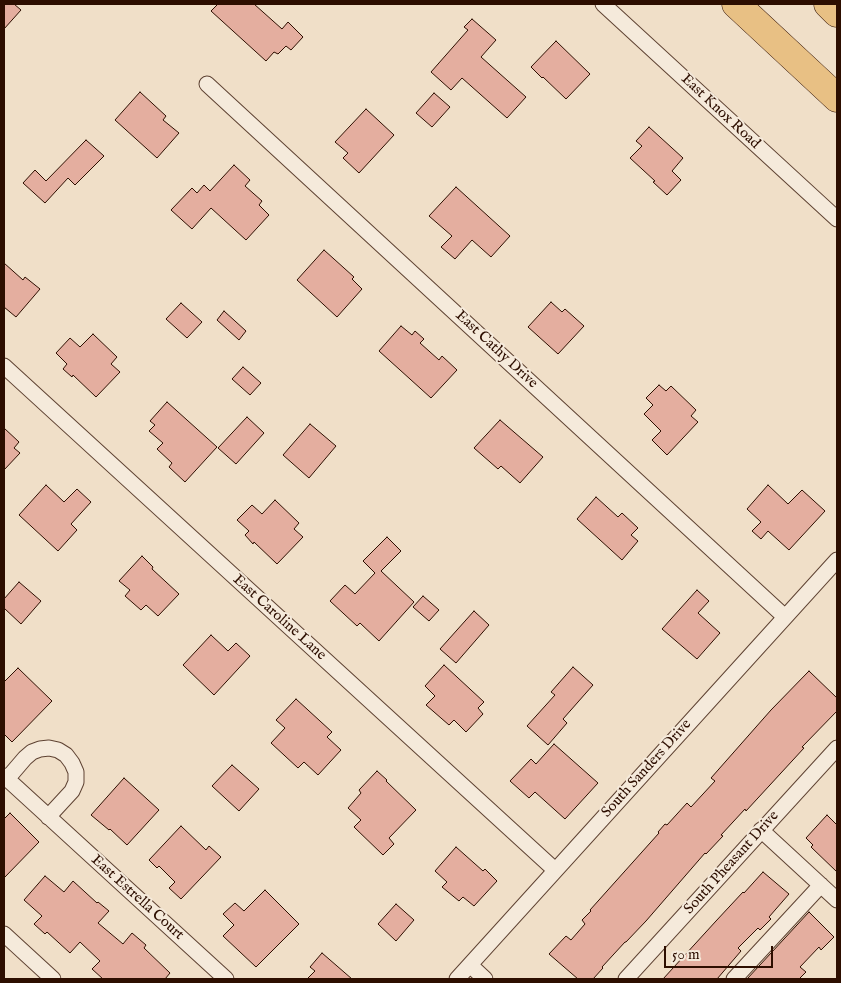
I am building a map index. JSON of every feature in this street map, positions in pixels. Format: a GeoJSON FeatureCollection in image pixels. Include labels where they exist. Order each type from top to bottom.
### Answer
{"type":"FeatureCollection","features":[{"type":"Feature","properties":{"kind":"highway"},"geometry":{"type":"LineString","coordinates":[[736,4],[837,98]]}},
{"type":"Feature","properties":{"kind":"highway"},"geometry":{"type":"LineString","coordinates":[[828,4],[837,13]]}},
{"type":"Feature","properties":{"kind":"street","name":"East Knox Road"},"geometry":{"type":"LineString","coordinates":[[603,4],[837,219]]}},
{"type":"Feature","properties":{"kind":"street","name":"East Cathy Drive"},"geometry":{"type":"LineString","coordinates":[[207,84],[786,617]]}},
{"type":"Feature","properties":{"kind":"street","name":"East Caroline Lane"},"geometry":{"type":"LineString","coordinates":[[4,366],[555,870]]}},
{"type":"Feature","properties":{"kind":"street","name":"South Sanders Drive"},"geometry":{"type":"LineString","coordinates":[[457,979],[837,560]]}},
{"type":"Feature","properties":{"kind":"street","name":"East Estrella Court"},"geometry":{"type":"LineString","coordinates":[[48,817],[72,791],[76,782],[76,772],[66,755],[58,750],[49,748],[32,752],[5,777],[48,817],[226,979]]}},
{"type":"Feature","properties":{"kind":"street","name":"South Pheasant Drive"},"geometry":{"type":"LineString","coordinates":[[626,979],[837,748]]}},
{"type":"Feature","properties":{"kind":"street"},"geometry":{"type":"LineString","coordinates":[[761,830],[837,900]]}},
{"type":"Feature","properties":{"kind":"street"},"geometry":{"type":"LineString","coordinates":[[734,979],[821,885]]}},
{"type":"Feature","properties":{"kind":"street"},"geometry":{"type":"LineString","coordinates":[[4,934],[53,979]]}},
{"type":"Feature","properties":{"kind":"street"},"geometry":{"type":"LineString","coordinates":[[470,965],[485,979]]}},
{"type":"Feature","properties":{"kind":"building"},"geometry":{"type":"Polygon","coordinates":[[[4,4],[14,4],[21,10],[4,29],[4,4]]]}},
{"type":"Feature","properties":{"kind":"building"},"geometry":{"type":"Polygon","coordinates":[[[218,4],[254,4],[282,29],[288,22],[303,37],[291,50],[286,46],[278,54],[274,52],[266,61],[211,11],[218,4]]]}},
{"type":"Feature","properties":{"kind":"building"},"geometry":{"type":"Polygon","coordinates":[[[472,19],[496,40],[481,57],[526,97],[507,118],[462,78],[451,90],[431,72],[468,30],[464,27],[472,19]]]}},
{"type":"Feature","properties":{"kind":"building"},"geometry":{"type":"Polygon","coordinates":[[[556,41],[590,74],[566,99],[531,67],[556,41]]]}},
{"type":"Feature","properties":{"kind":"building"},"geometry":{"type":"Polygon","coordinates":[[[140,92],[166,116],[163,120],[179,133],[157,158],[115,120],[140,92]]]}},
{"type":"Feature","properties":{"kind":"building"},"geometry":{"type":"Polygon","coordinates":[[[434,93],[450,107],[432,127],[416,113],[434,93]]]}},
{"type":"Feature","properties":{"kind":"building"},"geometry":{"type":"Polygon","coordinates":[[[366,109],[394,135],[359,173],[343,158],[348,153],[335,142],[366,109]]]}},
{"type":"Feature","properties":{"kind":"building"},"geometry":{"type":"Polygon","coordinates":[[[649,127],[683,158],[672,171],[681,180],[667,195],[630,158],[642,146],[636,141],[649,127]]]}},
{"type":"Feature","properties":{"kind":"building"},"geometry":{"type":"Polygon","coordinates":[[[86,140],[104,156],[75,185],[68,178],[45,203],[23,183],[35,170],[46,181],[86,140]]]}},
{"type":"Feature","properties":{"kind":"building"},"geometry":{"type":"Polygon","coordinates":[[[234,165],[250,180],[245,186],[262,201],[259,205],[269,215],[246,240],[211,208],[192,229],[171,210],[192,188],[197,193],[204,185],[210,191],[234,165]]]}},
{"type":"Feature","properties":{"kind":"building"},"geometry":{"type":"Polygon","coordinates":[[[456,187],[510,236],[491,257],[472,240],[455,259],[441,247],[452,236],[429,216],[456,187]]]}},
{"type":"Feature","properties":{"kind":"building"},"geometry":{"type":"Polygon","coordinates":[[[324,250],[354,277],[352,279],[362,289],[337,317],[297,280],[324,250]]]}},
{"type":"Feature","properties":{"kind":"building"},"geometry":{"type":"Polygon","coordinates":[[[4,263],[23,280],[25,277],[40,289],[16,317],[4,307],[4,263]]]}},
{"type":"Feature","properties":{"kind":"building"},"geometry":{"type":"Polygon","coordinates":[[[551,302],[562,312],[565,309],[584,326],[558,354],[528,327],[551,302]]]}},
{"type":"Feature","properties":{"kind":"building"},"geometry":{"type":"Polygon","coordinates":[[[181,303],[202,322],[187,338],[166,319],[181,303]]]}},
{"type":"Feature","properties":{"kind":"building"},"geometry":{"type":"Polygon","coordinates":[[[224,311],[246,331],[239,340],[217,320],[224,311]]]}},
{"type":"Feature","properties":{"kind":"building"},"geometry":{"type":"Polygon","coordinates":[[[401,326],[412,335],[415,331],[424,339],[420,343],[439,360],[442,356],[457,370],[431,398],[379,351],[401,326]]]}},
{"type":"Feature","properties":{"kind":"building"},"geometry":{"type":"Polygon","coordinates":[[[93,334],[117,357],[111,364],[120,372],[96,397],[73,375],[72,377],[63,369],[67,364],[56,353],[70,338],[80,347],[93,334]]]}},
{"type":"Feature","properties":{"kind":"building"},"geometry":{"type":"Polygon","coordinates":[[[243,367],[261,383],[250,395],[232,379],[243,367]]]}},
{"type":"Feature","properties":{"kind":"building"},"geometry":{"type":"Polygon","coordinates":[[[659,385],[666,391],[671,386],[696,410],[691,416],[698,422],[667,455],[652,440],[661,431],[644,414],[653,405],[646,398],[659,385]]]}},
{"type":"Feature","properties":{"kind":"building"},"geometry":{"type":"Polygon","coordinates":[[[167,402],[217,447],[185,482],[169,467],[172,463],[157,449],[163,443],[149,431],[155,425],[150,421],[167,402]]]}},
{"type":"Feature","properties":{"kind":"building"},"geometry":{"type":"Polygon","coordinates":[[[247,417],[264,433],[236,464],[218,448],[247,417]]]}},
{"type":"Feature","properties":{"kind":"building"},"geometry":{"type":"Polygon","coordinates":[[[500,420],[543,457],[520,483],[501,466],[498,469],[474,448],[500,420]]]}},
{"type":"Feature","properties":{"kind":"building"},"geometry":{"type":"Polygon","coordinates":[[[310,424],[336,446],[309,478],[283,455],[310,424]]]}},
{"type":"Feature","properties":{"kind":"building"},"geometry":{"type":"Polygon","coordinates":[[[4,428],[19,442],[14,448],[20,453],[4,470],[4,428]]]}},
{"type":"Feature","properties":{"kind":"building"},"geometry":{"type":"Polygon","coordinates":[[[46,485],[64,502],[77,489],[91,502],[71,524],[77,530],[58,551],[19,515],[46,485]]]}},
{"type":"Feature","properties":{"kind":"building"},"geometry":{"type":"Polygon","coordinates":[[[768,485],[788,504],[802,490],[825,511],[789,550],[768,531],[761,539],[752,531],[761,522],[747,509],[768,485]]]}},
{"type":"Feature","properties":{"kind":"building"},"geometry":{"type":"Polygon","coordinates":[[[596,497],[618,517],[622,513],[638,528],[631,535],[638,541],[622,560],[577,519],[596,497]]]}},
{"type":"Feature","properties":{"kind":"building"},"geometry":{"type":"Polygon","coordinates":[[[275,500],[299,523],[294,529],[303,537],[277,564],[254,542],[253,544],[245,535],[249,531],[237,520],[252,505],[262,514],[275,500]]]}},
{"type":"Feature","properties":{"kind":"building"},"geometry":{"type":"Polygon","coordinates":[[[387,537],[401,551],[381,571],[414,602],[379,641],[360,623],[357,626],[330,601],[345,585],[355,594],[375,573],[363,561],[387,537]]]}},
{"type":"Feature","properties":{"kind":"building"},"geometry":{"type":"Polygon","coordinates":[[[142,556],[153,567],[152,569],[179,594],[158,616],[146,605],[141,610],[125,596],[130,590],[119,581],[142,556]]]}},
{"type":"Feature","properties":{"kind":"building"},"geometry":{"type":"Polygon","coordinates":[[[19,582],[41,601],[21,624],[4,608],[4,599],[19,582]]]}},
{"type":"Feature","properties":{"kind":"building"},"geometry":{"type":"Polygon","coordinates":[[[697,590],[709,601],[698,613],[720,633],[697,659],[662,629],[697,590]]]}},
{"type":"Feature","properties":{"kind":"building"},"geometry":{"type":"Polygon","coordinates":[[[423,596],[439,610],[429,621],[413,607],[423,596]]]}},
{"type":"Feature","properties":{"kind":"building"},"geometry":{"type":"Polygon","coordinates":[[[474,611],[489,625],[456,663],[440,649],[474,611]]]}},
{"type":"Feature","properties":{"kind":"building"},"geometry":{"type":"Polygon","coordinates":[[[211,635],[228,651],[236,643],[250,656],[214,695],[183,665],[211,635]]]}},
{"type":"Feature","properties":{"kind":"building"},"geometry":{"type":"Polygon","coordinates":[[[444,665],[484,702],[478,708],[483,714],[466,732],[454,720],[449,725],[426,705],[435,696],[425,686],[444,665]]]}},
{"type":"Feature","properties":{"kind":"building"},"geometry":{"type":"Polygon","coordinates":[[[573,667],[593,685],[563,719],[567,723],[548,745],[527,726],[555,695],[551,692],[573,667]]]}},
{"type":"Feature","properties":{"kind":"building"},"geometry":{"type":"Polygon","coordinates":[[[18,668],[52,701],[12,742],[4,734],[4,682],[18,668]]]}},
{"type":"Feature","properties":{"kind":"building"},"geometry":{"type":"Polygon","coordinates":[[[809,671],[837,698],[837,711],[802,747],[804,748],[746,811],[745,809],[721,835],[723,836],[705,853],[593,979],[578,979],[549,954],[566,936],[571,940],[585,924],[582,920],[590,910],[665,824],[667,825],[687,803],[691,807],[715,781],[711,778],[771,710],[809,671]]]}},
{"type":"Feature","properties":{"kind":"building"},"geometry":{"type":"Polygon","coordinates":[[[296,699],[332,732],[327,737],[341,750],[318,775],[304,762],[298,768],[271,743],[285,728],[276,720],[296,699]]]}},
{"type":"Feature","properties":{"kind":"building"},"geometry":{"type":"Polygon","coordinates":[[[554,744],[598,783],[565,819],[535,792],[529,798],[510,781],[531,759],[536,764],[554,744]]]}},
{"type":"Feature","properties":{"kind":"building"},"geometry":{"type":"Polygon","coordinates":[[[232,765],[259,789],[239,811],[212,786],[232,765]]]}},
{"type":"Feature","properties":{"kind":"building"},"geometry":{"type":"Polygon","coordinates":[[[377,771],[416,810],[389,838],[394,844],[383,855],[354,827],[361,820],[348,808],[361,793],[359,790],[377,771]]]}},
{"type":"Feature","properties":{"kind":"building"},"geometry":{"type":"Polygon","coordinates":[[[124,778],[159,810],[127,845],[91,815],[124,778]]]}},
{"type":"Feature","properties":{"kind":"building"},"geometry":{"type":"Polygon","coordinates":[[[10,813],[39,842],[4,878],[4,819],[10,813]]]}},
{"type":"Feature","properties":{"kind":"building"},"geometry":{"type":"Polygon","coordinates":[[[827,815],[837,825],[837,872],[811,847],[813,845],[806,838],[827,815]]]}},
{"type":"Feature","properties":{"kind":"building"},"geometry":{"type":"Polygon","coordinates":[[[181,826],[206,850],[209,846],[221,857],[181,899],[169,888],[175,882],[159,866],[157,868],[149,860],[181,826]]]}},
{"type":"Feature","properties":{"kind":"building"},"geometry":{"type":"Polygon","coordinates":[[[456,847],[483,871],[485,869],[497,881],[474,906],[463,897],[459,901],[442,887],[447,882],[435,871],[456,847]]]}},
{"type":"Feature","properties":{"kind":"building"},"geometry":{"type":"Polygon","coordinates":[[[763,872],[789,894],[769,917],[771,919],[760,930],[758,928],[738,948],[741,951],[717,979],[663,979],[743,892],[763,872]]]}},
{"type":"Feature","properties":{"kind":"building"},"geometry":{"type":"Polygon","coordinates":[[[45,876],[64,892],[73,881],[97,903],[109,911],[98,923],[123,944],[132,933],[146,945],[144,948],[170,973],[165,979],[103,979],[92,969],[100,961],[80,942],[70,953],[47,932],[45,934],[34,924],[42,916],[24,900],[45,876]]]}},
{"type":"Feature","properties":{"kind":"building"},"geometry":{"type":"Polygon","coordinates":[[[265,890],[299,924],[256,967],[223,936],[234,925],[223,914],[235,903],[244,911],[265,890]]]}},
{"type":"Feature","properties":{"kind":"building"},"geometry":{"type":"Polygon","coordinates":[[[396,904],[414,920],[396,941],[378,924],[396,904]]]}},
{"type":"Feature","properties":{"kind":"building"},"geometry":{"type":"Polygon","coordinates":[[[809,912],[834,937],[821,950],[819,947],[800,967],[806,972],[799,979],[747,979],[809,912]]]}},
{"type":"Feature","properties":{"kind":"building"},"geometry":{"type":"Polygon","coordinates":[[[322,953],[352,979],[307,979],[315,971],[310,967],[322,953]]]}}]}
